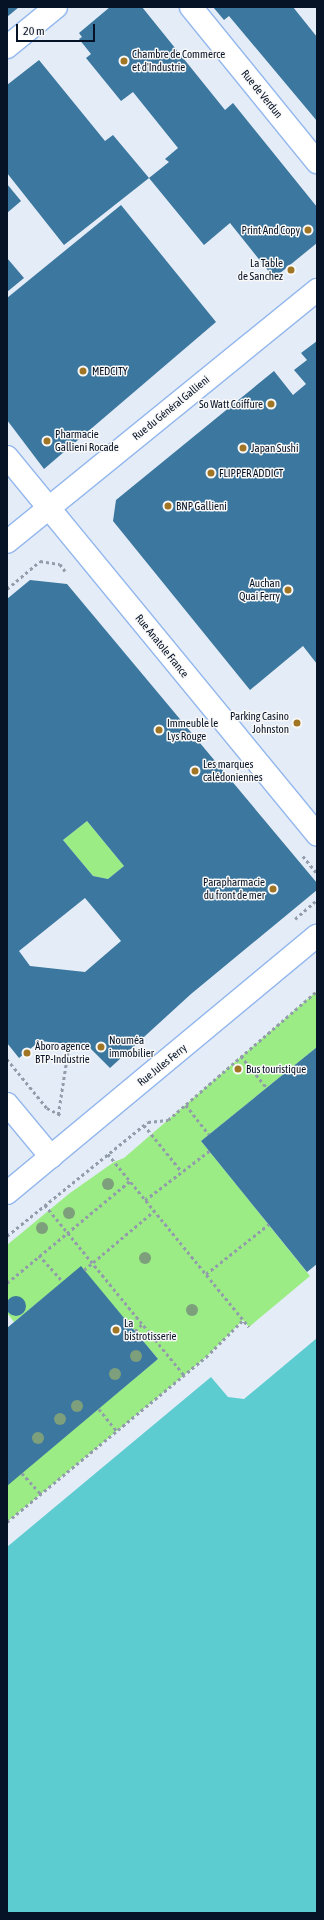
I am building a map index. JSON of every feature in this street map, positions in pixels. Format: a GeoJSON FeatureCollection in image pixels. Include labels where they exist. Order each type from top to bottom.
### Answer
{"type":"FeatureCollection","features":[{"type":"Feature","properties":{"kind":"street"},"geometry":{"type":"LineString","coordinates":[[7,47],[56,7]]}},
{"type":"Feature","properties":{"kind":"street","name":"Rue de Verdun"},"geometry":{"type":"LineString","coordinates":[[191,7],[317,162]]}},
{"type":"Feature","properties":{"kind":"street","name":"Rue du Général Gallieni"},"geometry":{"type":"LineString","coordinates":[[7,542],[317,290]]}},
{"type":"Feature","properties":{"kind":"street","name":"Rue Anatole France"},"geometry":{"type":"LineString","coordinates":[[7,457],[317,835]]}},
{"type":"Feature","properties":{"kind":"street","name":"Rue Jules Ferry"},"geometry":{"type":"LineString","coordinates":[[7,1193],[317,936]]}},
{"type":"Feature","properties":{"kind":"street"},"geometry":{"type":"LineString","coordinates":[[7,1104],[51,1157]]}},
{"type":"Feature","properties":{"kind":"path"},"geometry":{"type":"LineString","coordinates":[[7,589],[40,561],[60,564],[70,576]]}},
{"type":"Feature","properties":{"kind":"path"},"geometry":{"type":"LineString","coordinates":[[298,850],[317,873]]}},
{"type":"Feature","properties":{"kind":"path"},"geometry":{"type":"LineString","coordinates":[[7,1236],[148,1122],[168,1120],[317,991]]}},
{"type":"Feature","properties":{"kind":"path"},"geometry":{"type":"LineString","coordinates":[[7,1059],[47,1108],[58,1115],[69,1044]]}},
{"type":"Feature","properties":{"kind":"path"},"geometry":{"type":"LineString","coordinates":[[241,1056],[266,1088]]}},
{"type":"Feature","properties":{"kind":"path"},"geometry":{"type":"LineString","coordinates":[[186,1105],[209,1134]]}},
{"type":"Feature","properties":{"kind":"path"},"geometry":{"type":"LineString","coordinates":[[144,1125],[182,1172]]}},
{"type":"Feature","properties":{"kind":"path"},"geometry":{"type":"LineString","coordinates":[[145,1200],[209,1151]]}},
{"type":"Feature","properties":{"kind":"path"},"geometry":{"type":"LineString","coordinates":[[108,1154],[249,1327]]}},
{"type":"Feature","properties":{"kind":"path"},"geometry":{"type":"LineString","coordinates":[[7,1283],[130,1181]]}},
{"type":"Feature","properties":{"kind":"path"},"geometry":{"type":"LineString","coordinates":[[45,1205],[184,1375]]}},
{"type":"Feature","properties":{"kind":"path"},"geometry":{"type":"LineString","coordinates":[[84,1270],[154,1211]]}},
{"type":"Feature","properties":{"kind":"path"},"geometry":{"type":"LineString","coordinates":[[206,1274],[269,1224]]}},
{"type":"Feature","properties":{"kind":"path"},"geometry":{"type":"LineString","coordinates":[[40,1255],[63,1282]]}},
{"type":"Feature","properties":{"kind":"path"},"geometry":{"type":"LineString","coordinates":[[7,1522],[184,1375],[243,1320]]}},
{"type":"Feature","properties":{"kind":"path"},"geometry":{"type":"LineString","coordinates":[[135,1331],[143,1323]]}},
{"type":"Feature","properties":{"kind":"path"},"geometry":{"type":"LineString","coordinates":[[99,1409],[117,1431]]}},
{"type":"Feature","properties":{"kind":"path"},"geometry":{"type":"LineString","coordinates":[[22,1473],[40,1494]]}},
{"type":"Feature","properties":{"kind":"green space"},"geometry":{"type":"Polygon","coordinates":[[[87,821],[124,866],[108,879],[93,876],[63,840],[87,821]]]}},
{"type":"Feature","properties":{"kind":"green space"},"geometry":{"type":"Polygon","coordinates":[[[317,991],[317,1047],[201,1141],[310,1276],[249,1327],[243,1320],[206,1357],[7,1522],[7,1485],[158,1359],[81,1267],[14,1322],[7,1313],[7,1245],[70,1193],[114,1162],[124,1158],[317,991]]]}},
{"type":"Feature","properties":{"kind":"water"},"geometry":{"type":"Polygon","coordinates":[[[317,1338],[317,1913],[7,1913],[7,1547],[211,1377],[228,1397],[244,1399],[317,1338]]]}},
{"type":"Feature","properties":{"kind":"building"},"geometry":{"type":"Polygon","coordinates":[[[7,7],[19,7],[7,17],[7,7]]]}},
{"type":"Feature","properties":{"kind":"building"},"geometry":{"type":"Polygon","coordinates":[[[110,7],[142,7],[225,110],[233,103],[317,207],[317,243],[274,278],[230,223],[204,245],[149,178],[169,162],[165,159],[178,148],[133,92],[121,101],[86,58],[91,54],[79,39],[82,37],[79,33],[110,7]]]}},
{"type":"Feature","properties":{"kind":"building"},"geometry":{"type":"Polygon","coordinates":[[[213,7],[293,7],[317,37],[317,121],[229,16],[224,20],[213,7]]]}},
{"type":"Feature","properties":{"kind":"building"},"geometry":{"type":"Polygon","coordinates":[[[39,60],[105,141],[113,135],[149,178],[64,245],[7,173],[7,85],[39,60]]]}},
{"type":"Feature","properties":{"kind":"building"},"geometry":{"type":"Polygon","coordinates":[[[7,184],[21,201],[7,213],[7,184]]]}},
{"type":"Feature","properties":{"kind":"building","name":"MEDCITY"},"geometry":{"type":"Polygon","coordinates":[[[121,205],[216,322],[44,469],[7,420],[7,298],[121,205]]]}},
{"type":"Feature","properties":{"kind":"building"},"geometry":{"type":"Polygon","coordinates":[[[7,258],[24,278],[7,292],[7,258]]]}},
{"type":"Feature","properties":{"kind":"building"},"geometry":{"type":"Polygon","coordinates":[[[317,341],[317,664],[303,646],[250,690],[113,521],[116,500],[274,371],[293,395],[306,384],[294,370],[307,360],[301,353],[317,341]]]}},
{"type":"Feature","properties":{"kind":"building"},"geometry":{"type":"Polygon","coordinates":[[[30,580],[67,584],[317,883],[317,890],[191,994],[110,1068],[88,1046],[40,1041],[19,1058],[7,1043],[7,599],[30,580]],[[87,821],[63,840],[93,876],[108,879],[124,866],[87,821]],[[85,898],[19,951],[30,966],[85,972],[121,941],[85,898]]]}},
{"type":"Feature","properties":{"kind":"building"},"geometry":{"type":"Polygon","coordinates":[[[317,1047],[317,1264],[307,1272],[201,1141],[317,1047]]]}},
{"type":"Feature","properties":{"kind":"building"},"geometry":{"type":"Polygon","coordinates":[[[81,1266],[158,1359],[7,1486],[7,1328],[81,1266]]]}},
{"type":"Feature","properties":{"kind":"building"},"geometry":{"type":"Polygon","coordinates":[[[16,1296],[23,1299],[26,1306],[23,1313],[16,1316],[9,1313],[6,1306],[9,1299],[16,1296]]]}},
{"type":"Feature","properties":{"kind":"place","name":"Chambre de Commerce et d'Industrie"},"geometry":{"type":"Point","coordinates":[124,61]}},
{"type":"Feature","properties":{"kind":"place","name":"Print And Copy"},"geometry":{"type":"Point","coordinates":[308,230]}},
{"type":"Feature","properties":{"kind":"place","name":"La Table de Sanchez"},"geometry":{"type":"Point","coordinates":[291,270]}},
{"type":"Feature","properties":{"kind":"place","name":"MEDCITY"},"geometry":{"type":"Point","coordinates":[83,371]}},
{"type":"Feature","properties":{"kind":"place","name":"So Watt Coiffure"},"geometry":{"type":"Point","coordinates":[271,404]}},
{"type":"Feature","properties":{"kind":"place","name":"Pharmacie Gallieni Rocade"},"geometry":{"type":"Point","coordinates":[47,441]}},
{"type":"Feature","properties":{"kind":"place","name":"Japan Sushi"},"geometry":{"type":"Point","coordinates":[243,448]}},
{"type":"Feature","properties":{"kind":"place","name":"FLIPPER ADDICT"},"geometry":{"type":"Point","coordinates":[211,473]}},
{"type":"Feature","properties":{"kind":"place","name":"BNP Gallieni"},"geometry":{"type":"Point","coordinates":[168,506]}},
{"type":"Feature","properties":{"kind":"place","name":"Auchan Quai Ferry"},"geometry":{"type":"Point","coordinates":[288,590]}},
{"type":"Feature","properties":{"kind":"place","name":"Parking Casino Johnston"},"geometry":{"type":"Point","coordinates":[297,723]}},
{"type":"Feature","properties":{"kind":"place","name":"Immeuble le Lys Rouge"},"geometry":{"type":"Point","coordinates":[159,730]}},
{"type":"Feature","properties":{"kind":"place","name":"Les marques calédoniennes"},"geometry":{"type":"Point","coordinates":[195,771]}},
{"type":"Feature","properties":{"kind":"place","name":"Parapharmacie du front de mer"},"geometry":{"type":"Point","coordinates":[273,889]}},
{"type":"Feature","properties":{"kind":"place","name":"Nouméa immobilier"},"geometry":{"type":"Point","coordinates":[101,1047]}},
{"type":"Feature","properties":{"kind":"place","name":"Âboro agence BTP-Industrie"},"geometry":{"type":"Point","coordinates":[27,1053]}},
{"type":"Feature","properties":{"kind":"place","name":"Bus touristique"},"geometry":{"type":"Point","coordinates":[238,1069]}},
{"type":"Feature","properties":{"kind":"place","name":"La bistrotisserie"},"geometry":{"type":"Point","coordinates":[116,1330]}}]}
